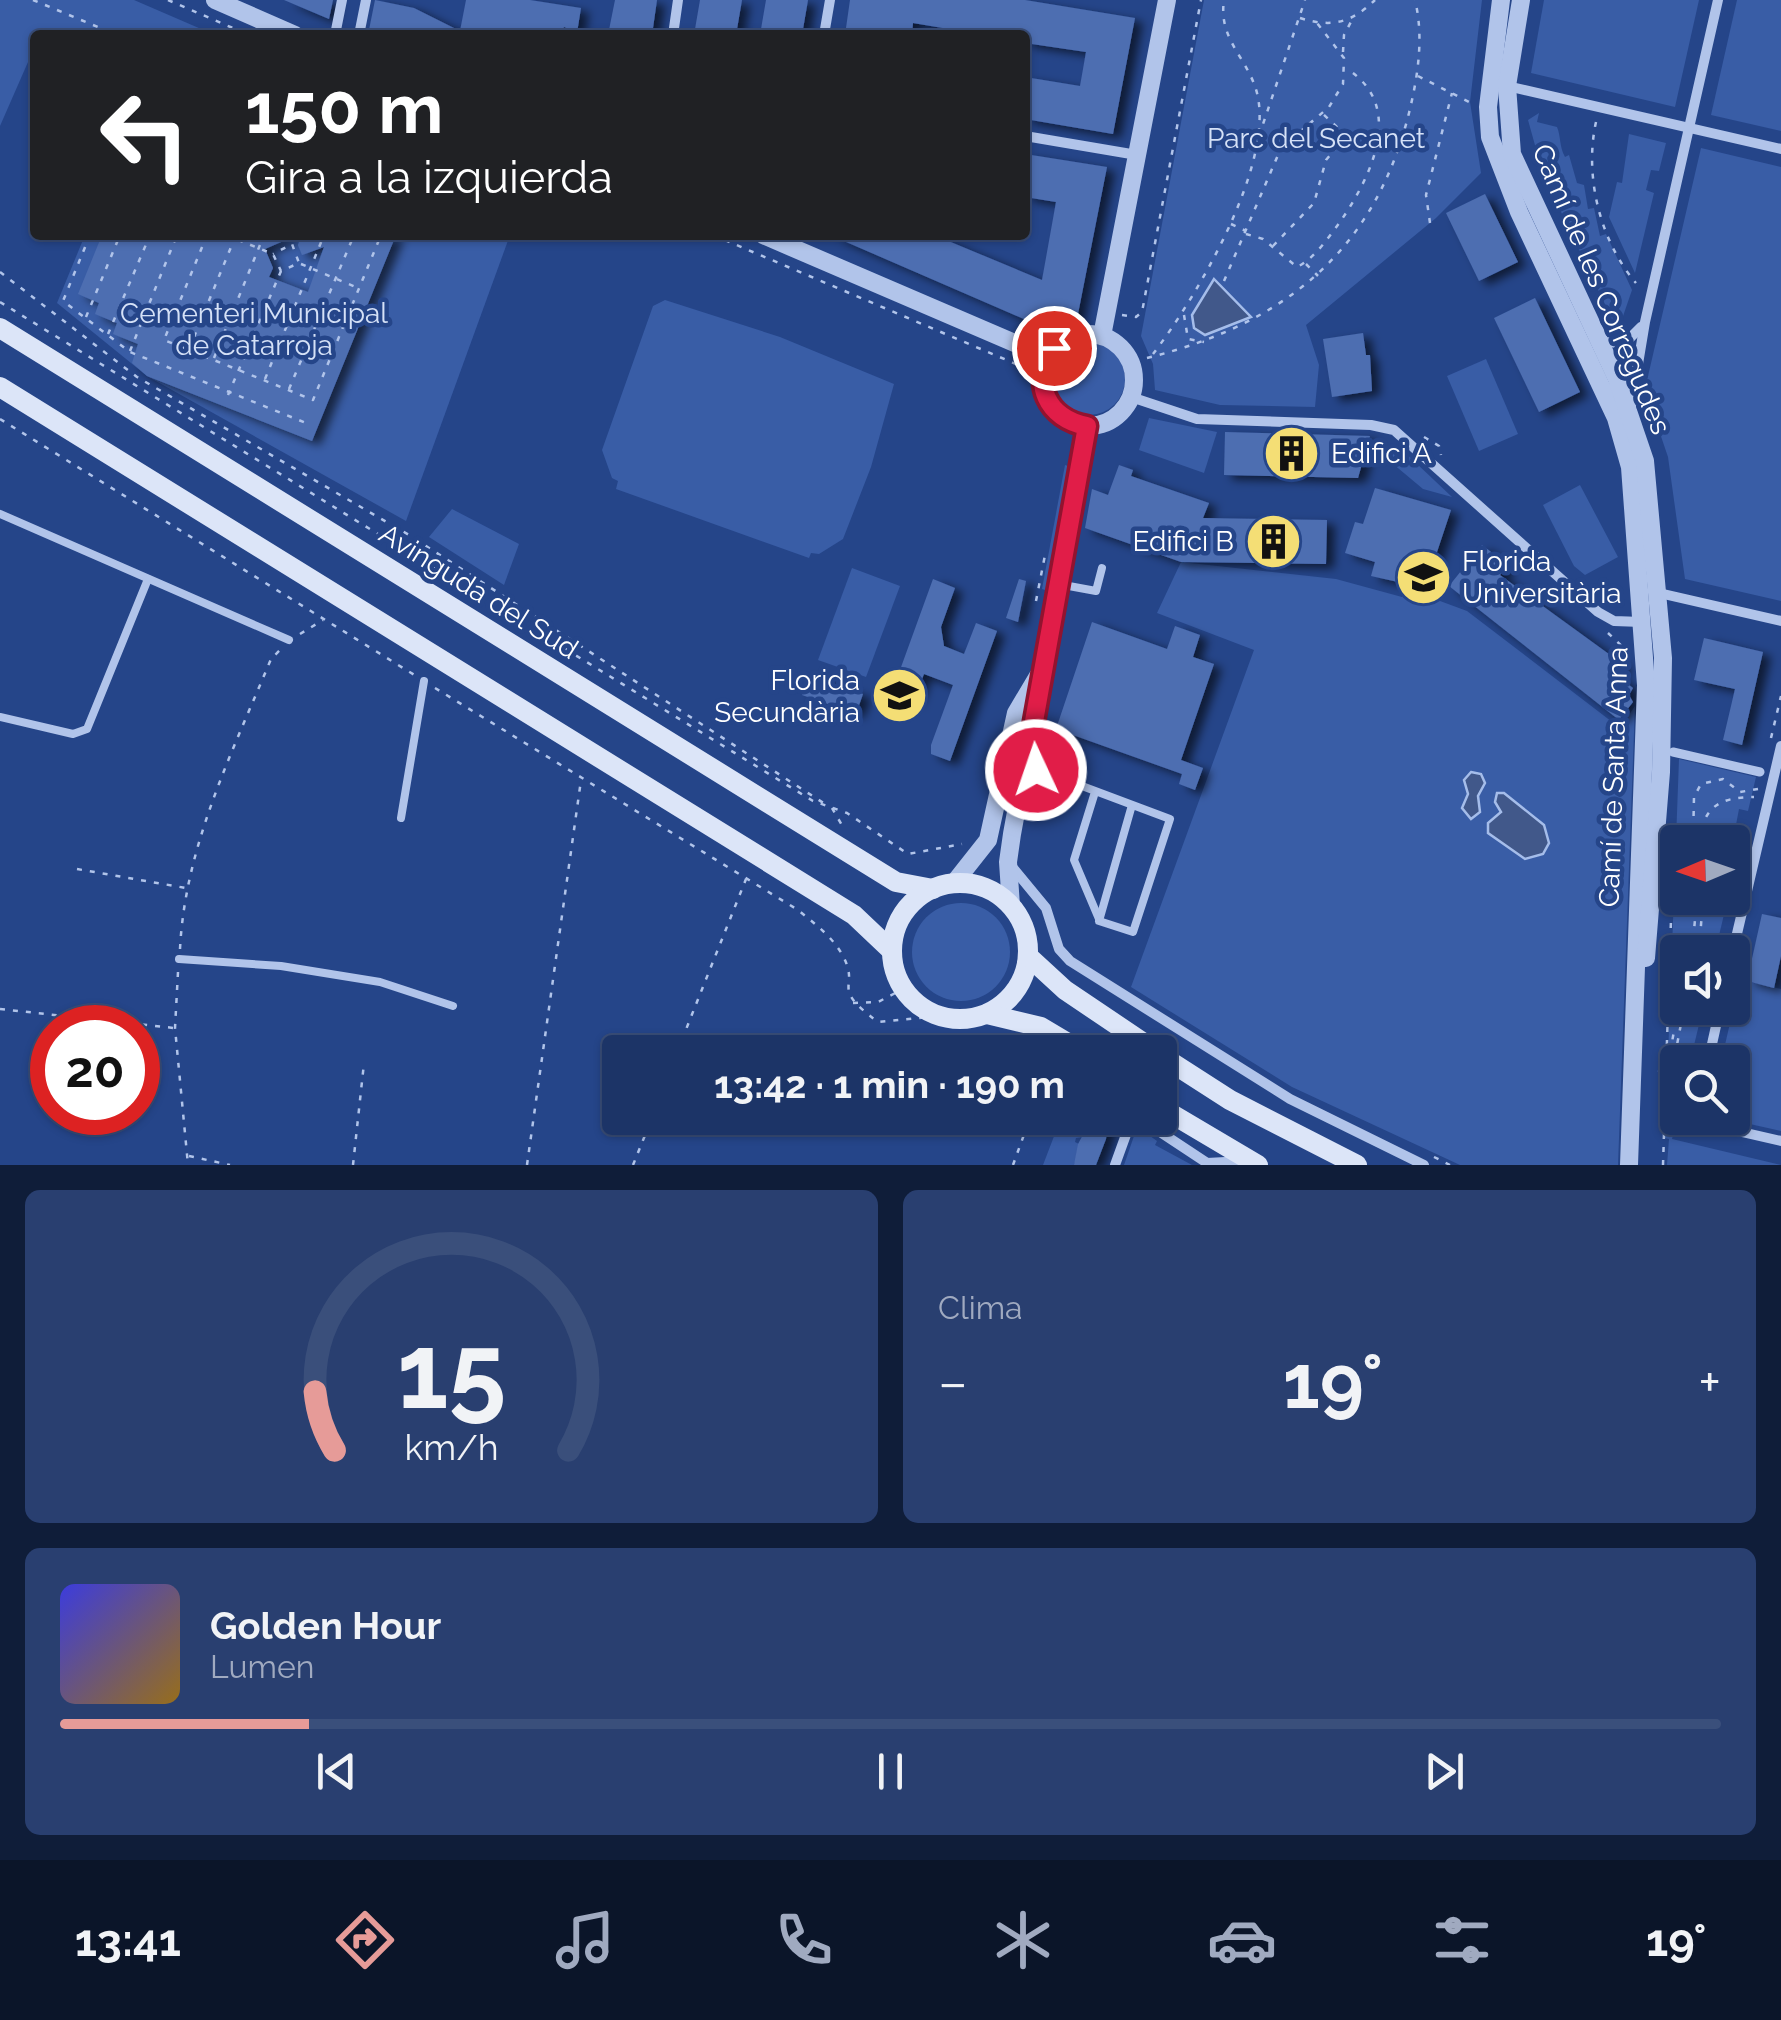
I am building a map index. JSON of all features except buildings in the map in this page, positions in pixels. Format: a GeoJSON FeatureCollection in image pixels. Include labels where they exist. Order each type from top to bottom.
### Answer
{"type":"FeatureCollection","features":[{"type":"Feature","properties":{"kind":"main road","name":"Avinguda del Sud"},"geometry":{"type":"LineString","coordinates":[[0,328],[896,882],[944,886]]}},
{"type":"Feature","properties":{"kind":"main road"},"geometry":{"type":"LineString","coordinates":[[0,388],[854,915],[892,951],[904,989],[920,1006],[956,1019],[987,1014],[1044,1035]]}},
{"type":"Feature","properties":{"kind":"main road"},"geometry":{"type":"LineString","coordinates":[[892,951],[904,914],[944,886],[992,892],[1012,906],[1026,937],[1028,956],[1016,990],[987,1014]]}},
{"type":"Feature","properties":{"kind":"main road"},"geometry":{"type":"LineString","coordinates":[[1028,956],[1065,990],[1130,1035]]}},
{"type":"Feature","properties":{"kind":"main road"},"geometry":{"type":"LineString","coordinates":[[1177,1066],[1230,1100],[1357,1165]]}},
{"type":"Feature","properties":{"kind":"main road"},"geometry":{"type":"LineString","coordinates":[[1177,1117],[1253,1163]]}},
{"type":"Feature","properties":{"kind":"street"},"geometry":{"type":"LineString","coordinates":[[215,0],[284,30]]}},
{"type":"Feature","properties":{"kind":"street"},"geometry":{"type":"LineString","coordinates":[[336,30],[342,0]]}},
{"type":"Feature","properties":{"kind":"street"},"geometry":{"type":"LineString","coordinates":[[360,30],[366,0]]}},
{"type":"Feature","properties":{"kind":"street"},"geometry":{"type":"LineString","coordinates":[[674,30],[678,0]]}},
{"type":"Feature","properties":{"kind":"street"},"geometry":{"type":"LineString","coordinates":[[825,30],[830,0]]}},
{"type":"Feature","properties":{"kind":"street","name":"Camí de Santa Anna"},"geometry":{"type":"LineString","coordinates":[[1502,0],[1488,107],[1490,137],[1513,200],[1622,436],[1630,467],[1643,622],[1645,736],[1629,1078],[1629,1165]]}},
{"type":"Feature","properties":{"kind":"street","name":"Camí de les Corregudes"},"geometry":{"type":"LineString","coordinates":[[1521,0],[1507,86],[1506,130],[1520,180],[1631,412],[1645,461],[1659,593],[1663,733],[1659,809],[1643,985],[1629,1078]]}},
{"type":"Feature","properties":{"kind":"street"},"geometry":{"type":"LineString","coordinates":[[1631,412],[1644,322],[1718,0]]}},
{"type":"Feature","properties":{"kind":"street"},"geometry":{"type":"LineString","coordinates":[[1097,328],[1138,155],[1162,1]]}},
{"type":"Feature","properties":{"kind":"street"},"geometry":{"type":"LineString","coordinates":[[1507,86],[1781,149]]}},
{"type":"Feature","properties":{"kind":"street"},"geometry":{"type":"LineString","coordinates":[[1030,137],[1138,155]]}},
{"type":"Feature","properties":{"kind":"street"},"geometry":{"type":"LineString","coordinates":[[791,241],[1044,350]]}},
{"type":"Feature","properties":{"kind":"street"},"geometry":{"type":"LineString","coordinates":[[1598,340],[1625,343],[1644,322]]}},
{"type":"Feature","properties":{"kind":"street"},"geometry":{"type":"LineString","coordinates":[[1044,350],[1097,328]]}},
{"type":"Feature","properties":{"kind":"street"},"geometry":{"type":"LineString","coordinates":[[1044,350],[1045,397],[1062,418],[1087,426],[1116,416],[1131,397],[1131,362],[1120,346],[1097,328]]}},
{"type":"Feature","properties":{"kind":"street"},"geometry":{"type":"LineString","coordinates":[[1131,397],[1197,419],[1371,425],[1394,430],[1598,612],[1614,621],[1643,622]]}},
{"type":"Feature","properties":{"kind":"street"},"geometry":{"type":"LineString","coordinates":[[1012,906],[1008,862],[1087,426]]}},
{"type":"Feature","properties":{"kind":"street"},"geometry":{"type":"LineString","coordinates":[[1659,593],[1781,621]]}},
{"type":"Feature","properties":{"kind":"street"},"geometry":{"type":"LineString","coordinates":[[944,886],[984,846],[994,824],[1016,713],[1042,666]]}},
{"type":"Feature","properties":{"kind":"street"},"geometry":{"type":"LineString","coordinates":[[1738,935],[1775,799],[1781,746]]}},
{"type":"Feature","properties":{"kind":"street"},"geometry":{"type":"LineString","coordinates":[[1674,752],[1760,772]]}},
{"type":"Feature","properties":{"kind":"street"},"geometry":{"type":"LineString","coordinates":[[1008,862],[1046,908],[1060,949],[1070,961],[1246,1074],[1424,1165]]}},
{"type":"Feature","properties":{"kind":"street"},"geometry":{"type":"LineString","coordinates":[[1750,1134],[1781,1141]]}},
{"type":"Feature","properties":{"kind":"street"},"geometry":{"type":"LineString","coordinates":[[1114,1165],[1128,1135]]}},
{"type":"Feature","properties":{"kind":"street"},"geometry":{"type":"LineString","coordinates":[[1162,1135],[1207,1164],[1253,1163]]}},
{"type":"Feature","properties":{"kind":"lane"},"geometry":{"type":"LineString","coordinates":[[0,514],[289,640]]}},
{"type":"Feature","properties":{"kind":"lane"},"geometry":{"type":"LineString","coordinates":[[1058,584],[1096,591],[1102,568]]}},
{"type":"Feature","properties":{"kind":"lane"},"geometry":{"type":"LineString","coordinates":[[0,716],[73,734],[87,729],[148,579]]}},
{"type":"Feature","properties":{"kind":"lane"},"geometry":{"type":"LineString","coordinates":[[401,818],[424,681]]}},
{"type":"Feature","properties":{"kind":"lane"},"geometry":{"type":"LineString","coordinates":[[1026,766],[1170,819],[1133,932],[1100,921],[1074,860],[1095,792]]}},
{"type":"Feature","properties":{"kind":"lane"},"geometry":{"type":"LineString","coordinates":[[1100,921],[1132,805]]}},
{"type":"Feature","properties":{"kind":"lane"},"geometry":{"type":"LineString","coordinates":[[179,960],[281,966],[380,982],[453,1006]]}},
{"type":"Feature","properties":{"kind":"path"},"geometry":{"type":"LineString","coordinates":[[33,0],[105,30]]}},
{"type":"Feature","properties":{"kind":"path"},"geometry":{"type":"LineString","coordinates":[[168,0],[237,30]]}},
{"type":"Feature","properties":{"kind":"path"},"geometry":{"type":"LineString","coordinates":[[1115,314],[1136,317],[1142,312],[1201,0]]}},
{"type":"Feature","properties":{"kind":"path"},"geometry":{"type":"LineString","coordinates":[[1224,0],[1226,36],[1256,92],[1255,146]]}},
{"type":"Feature","properties":{"kind":"path"},"geometry":{"type":"LineString","coordinates":[[1305,0],[1230,224],[1184,310],[1149,357],[1206,343],[1268,312],[1318,276],[1357,230],[1391,170],[1417,76],[1420,38],[1415,0]]}},
{"type":"Feature","properties":{"kind":"path"},"geometry":{"type":"LineString","coordinates":[[1298,17],[1332,25],[1354,17],[1375,0]]}},
{"type":"Feature","properties":{"kind":"path"},"geometry":{"type":"LineString","coordinates":[[1224,282],[1281,148],[1337,96],[1346,68],[1342,42],[1354,17]]}},
{"type":"Feature","properties":{"kind":"path"},"geometry":{"type":"LineString","coordinates":[[1318,24],[1344,58]]}},
{"type":"Feature","properties":{"kind":"path"},"geometry":{"type":"LineString","coordinates":[[1230,224],[1272,247],[1293,267],[1305,263],[1360,190],[1376,151],[1379,115],[1374,98],[1360,78],[1346,68]]}},
{"type":"Feature","properties":{"kind":"path"},"geometry":{"type":"LineString","coordinates":[[1417,76],[1476,105]]}},
{"type":"Feature","properties":{"kind":"path"},"geometry":{"type":"LineString","coordinates":[[1430,222],[1426,195],[1452,92]]}},
{"type":"Feature","properties":{"kind":"path"},"geometry":{"type":"LineString","coordinates":[[1272,247],[1294,218],[1314,203],[1326,160],[1341,142],[1338,128],[1322,113]]}},
{"type":"Feature","properties":{"kind":"path"},"geometry":{"type":"LineString","coordinates":[[1596,122],[1590,180],[1604,222],[1636,283]]}},
{"type":"Feature","properties":{"kind":"path"},"geometry":{"type":"LineString","coordinates":[[88,240],[63,301],[130,352],[306,423]]}},
{"type":"Feature","properties":{"kind":"path"},"geometry":{"type":"LineString","coordinates":[[86,318],[118,240]]}},
{"type":"Feature","properties":{"kind":"path"},"geometry":{"type":"LineString","coordinates":[[108,335],[148,240]]}},
{"type":"Feature","properties":{"kind":"path"},"geometry":{"type":"LineString","coordinates":[[130,352],[176,240]]}},
{"type":"Feature","properties":{"kind":"path"},"geometry":{"type":"LineString","coordinates":[[206,240],[164,340],[313,400],[379,240]]}},
{"type":"Feature","properties":{"kind":"path"},"geometry":{"type":"LineString","coordinates":[[189,350],[234,240]]}},
{"type":"Feature","properties":{"kind":"path"},"geometry":{"type":"LineString","coordinates":[[229,393],[280,270],[273,254],[242,240]]}},
{"type":"Feature","properties":{"kind":"path"},"geometry":{"type":"LineString","coordinates":[[213,360],[262,240]]}},
{"type":"Feature","properties":{"kind":"path"},"geometry":{"type":"LineString","coordinates":[[273,254],[294,240]]}},
{"type":"Feature","properties":{"kind":"path"},"geometry":{"type":"LineString","coordinates":[[264,380],[322,240]]}},
{"type":"Feature","properties":{"kind":"path"},"geometry":{"type":"LineString","coordinates":[[289,390],[352,240]]}},
{"type":"Feature","properties":{"kind":"path"},"geometry":{"type":"LineString","coordinates":[[725,240],[1018,366],[1028,364]]}},
{"type":"Feature","properties":{"kind":"path"},"geometry":{"type":"LineString","coordinates":[[292,244],[299,264]]}},
{"type":"Feature","properties":{"kind":"path"},"geometry":{"type":"LineString","coordinates":[[1305,263],[1318,276]]}},
{"type":"Feature","properties":{"kind":"path"},"geometry":{"type":"LineString","coordinates":[[280,270],[299,264],[359,288]]}},
{"type":"Feature","properties":{"kind":"path"},"geometry":{"type":"LineString","coordinates":[[0,272],[137,378],[409,535],[908,854],[944,846],[984,846]]}},
{"type":"Feature","properties":{"kind":"path"},"geometry":{"type":"LineString","coordinates":[[0,302],[814,802],[831,808],[851,840]]}},
{"type":"Feature","properties":{"kind":"path"},"geometry":{"type":"LineString","coordinates":[[1184,310],[1188,339],[1206,343]]}},
{"type":"Feature","properties":{"kind":"path"},"geometry":{"type":"LineString","coordinates":[[1044,350],[1097,328]]}},
{"type":"Feature","properties":{"kind":"path"},"geometry":{"type":"LineString","coordinates":[[0,419],[798,910],[830,936],[846,960],[845,990],[853,1003],[878,1022],[940,1016]]}},
{"type":"Feature","properties":{"kind":"path"},"geometry":{"type":"LineString","coordinates":[[188,1165],[175,1028],[188,888],[208,810],[271,659],[289,640],[324,620]]}},
{"type":"Feature","properties":{"kind":"path"},"geometry":{"type":"LineString","coordinates":[[528,1165],[582,777]]}},
{"type":"Feature","properties":{"kind":"path"},"geometry":{"type":"LineString","coordinates":[[1703,825],[1712,806],[1728,798],[1754,798]]}},
{"type":"Feature","properties":{"kind":"path"},"geometry":{"type":"LineString","coordinates":[[1667,1045],[1675,818]]}},
{"type":"Feature","properties":{"kind":"path"},"geometry":{"type":"LineString","coordinates":[[77,869],[188,888]]}},
{"type":"Feature","properties":{"kind":"path"},"geometry":{"type":"LineString","coordinates":[[685,1035],[746,878]]}},
{"type":"Feature","properties":{"kind":"path"},"geometry":{"type":"LineString","coordinates":[[853,1003],[878,1002],[904,989]]}},
{"type":"Feature","properties":{"kind":"path"},"geometry":{"type":"LineString","coordinates":[[0,1009],[175,1028]]}},
{"type":"Feature","properties":{"kind":"path"},"geometry":{"type":"LineString","coordinates":[[353,1165],[364,1064]]}},
{"type":"Feature","properties":{"kind":"path"},"geometry":{"type":"LineString","coordinates":[[633,1165],[645,1135]]}},
{"type":"Feature","properties":{"kind":"path"},"geometry":{"type":"LineString","coordinates":[[1013,1165],[1024,1135]]}},
{"type":"Feature","properties":{"kind":"path"},"geometry":{"type":"LineString","coordinates":[[1664,1165],[1665,1135]]}},
{"type":"Feature","properties":{"kind":"path"},"geometry":{"type":"LineString","coordinates":[[187,1155],[230,1165]]}},
{"type":"Feature","properties":{"kind":"green space"},"geometry":{"type":"Polygon","coordinates":[[[0,0],[134,0],[203,30],[30,30],[30,57],[0,126],[0,0]]]}},
{"type":"Feature","properties":{"kind":"green space","name":"Parc del Secanet"},"geometry":{"type":"Polygon","coordinates":[[[1204,0],[1482,0],[1470,102],[1481,173],[1436,218],[1306,325],[1319,365],[1315,407],[1220,405],[1155,390],[1153,364],[1141,336],[1204,0]]]}},
{"type":"Feature","properties":{"kind":"green space"},"geometry":{"type":"Polygon","coordinates":[[[1544,0],[1699,0],[1675,107],[1531,73],[1544,0]]]}},
{"type":"Feature","properties":{"kind":"green space"},"geometry":{"type":"Polygon","coordinates":[[[1737,0],[1781,0],[1781,131],[1711,115],[1737,0]]]}},
{"type":"Feature","properties":{"kind":"green space"},"geometry":{"type":"Polygon","coordinates":[[[1539,113],[1537,122],[1557,127],[1563,153],[1565,157],[1569,155],[1577,183],[1584,185],[1588,209],[1594,208],[1600,236],[1606,234],[1632,290],[1621,322],[1612,319],[1543,174],[1528,120],[1539,113]]]}},
{"type":"Feature","properties":{"kind":"green space"},"geometry":{"type":"Polygon","coordinates":[[[1629,134],[1666,143],[1659,171],[1651,170],[1646,190],[1654,193],[1635,273],[1609,217],[1617,182],[1622,183],[1629,134]]]}},
{"type":"Feature","properties":{"kind":"green space"},"geometry":{"type":"Polygon","coordinates":[[[1701,148],[1781,167],[1781,601],[1685,579],[1668,457],[1645,389],[1701,148]]]}},
{"type":"Feature","properties":{"kind":"green space","name":"Cementeri Municipal de Catarroja"},"geometry":{"type":"Polygon","coordinates":[[[83,240],[508,240],[406,521],[147,376],[57,303],[83,240]]]}},
{"type":"Feature","properties":{"kind":"green space"},"geometry":{"type":"Polygon","coordinates":[[[665,300],[780,337],[894,384],[871,467],[843,539],[819,554],[811,553],[809,558],[616,489],[618,481],[612,478],[602,450],[653,306],[665,300]]]}},
{"type":"Feature","properties":{"kind":"green space"},"geometry":{"type":"Polygon","coordinates":[[[1089,343],[1114,354],[1125,379],[1114,404],[1089,415],[1064,404],[1053,379],[1064,354],[1089,343]]]}},
{"type":"Feature","properties":{"kind":"green space"},"geometry":{"type":"Polygon","coordinates":[[[1486,359],[1518,434],[1479,451],[1447,376],[1486,359]]]}},
{"type":"Feature","properties":{"kind":"green space"},"geometry":{"type":"Polygon","coordinates":[[[1149,418],[1217,432],[1204,473],[1139,450],[1149,418]]]}},
{"type":"Feature","properties":{"kind":"green space"},"geometry":{"type":"Polygon","coordinates":[[[1397,445],[1452,497],[1423,489],[1386,458],[1397,445]]]}},
{"type":"Feature","properties":{"kind":"green space"},"geometry":{"type":"Polygon","coordinates":[[[1065,465],[1071,467],[1048,591],[1042,589],[1065,465]]]}},
{"type":"Feature","properties":{"kind":"green space"},"geometry":{"type":"Polygon","coordinates":[[[1580,485],[1618,557],[1585,575],[1574,566],[1543,505],[1580,485]]]}},
{"type":"Feature","properties":{"kind":"green space"},"geometry":{"type":"Polygon","coordinates":[[[452,509],[519,544],[504,585],[429,537],[452,509]]]}},
{"type":"Feature","properties":{"kind":"green space"},"geometry":{"type":"Polygon","coordinates":[[[1181,562],[1336,579],[1402,597],[1405,588],[1467,611],[1620,728],[1635,706],[1618,1165],[1460,1165],[1292,1087],[1131,987],[1254,650],[1157,613],[1181,562]]]}},
{"type":"Feature","properties":{"kind":"green space"},"geometry":{"type":"Polygon","coordinates":[[[852,568],[900,586],[866,677],[818,660],[852,568]]]}},
{"type":"Feature","properties":{"kind":"green space"},"geometry":{"type":"Polygon","coordinates":[[[1679,759],[1756,777],[1748,811],[1739,809],[1736,825],[1677,825],[1679,759]]]}},
{"type":"Feature","properties":{"kind":"green space"},"geometry":{"type":"Polygon","coordinates":[[[961,903],[980,907],[996,917],[1006,933],[1010,952],[1006,971],[996,987],[980,997],[961,1001],[942,997],[926,987],[916,971],[912,952],[916,933],[926,917],[942,907],[961,903]]]}},
{"type":"Feature","properties":{"kind":"green space"},"geometry":{"type":"Polygon","coordinates":[[[1673,915],[1724,915],[1719,935],[1672,935],[1673,915]]]}},
{"type":"Feature","properties":{"kind":"green space"},"geometry":{"type":"Polygon","coordinates":[[[1750,982],[1781,989],[1781,1131],[1750,1124],[1750,1045],[1725,1045],[1730,1025],[1750,1025],[1750,982]]]}},
{"type":"Feature","properties":{"kind":"green space"},"geometry":{"type":"Polygon","coordinates":[[[1669,1025],[1699,1025],[1694,1045],[1668,1045],[1669,1025]]]}},
{"type":"Feature","properties":{"kind":"green space"},"geometry":{"type":"Polygon","coordinates":[[[1054,1135],[1084,1135],[1076,1138],[1075,1142],[1081,1145],[1074,1165],[1043,1165],[1054,1135]]]}},
{"type":"Feature","properties":{"kind":"green space"},"geometry":{"type":"Polygon","coordinates":[[[1149,1135],[1157,1141],[1155,1145],[1192,1165],[1124,1165],[1134,1136],[1149,1135]]]}},
{"type":"Feature","properties":{"kind":"green space"},"geometry":{"type":"Polygon","coordinates":[[[1673,1135],[1672,1139],[1781,1165],[1667,1165],[1669,1139],[1665,1138],[1673,1135]]]}},
{"type":"Feature","properties":{"kind":"shaded area"},"geometry":{"type":"Polygon","coordinates":[[[1214,279],[1251,317],[1205,335],[1194,328],[1192,315],[1214,279]]]}},
{"type":"Feature","properties":{"kind":"shaded area"},"geometry":{"type":"Polygon","coordinates":[[[1471,772],[1481,774],[1485,783],[1478,796],[1480,812],[1471,819],[1462,808],[1468,794],[1464,780],[1471,772]]]}},
{"type":"Feature","properties":{"kind":"shaded area"},"geometry":{"type":"Polygon","coordinates":[[[1497,793],[1504,793],[1544,825],[1549,843],[1543,854],[1525,859],[1488,833],[1488,823],[1501,812],[1495,802],[1497,793]]]}},
{"type":"Feature","properties":{"kind":"place","name":"Edifici A"},"geometry":{"type":"Point","coordinates":[1292,453]}},
{"type":"Feature","properties":{"kind":"place","name":"Edifici B"},"geometry":{"type":"Point","coordinates":[1273,541]}},
{"type":"Feature","properties":{"kind":"place","name":"Florida Universitària"},"geometry":{"type":"Point","coordinates":[1423,577]}},
{"type":"Feature","properties":{"kind":"place","name":"Florida Secundària"},"geometry":{"type":"Point","coordinates":[899,696]}},
{"type":"Feature","properties":{"kind":"route"},"geometry":{"type":"LineString","coordinates":[[1036,770],[1026,766],[1087,426],[1062,418],[1045,397],[1042,370],[1054,348]]}}]}
